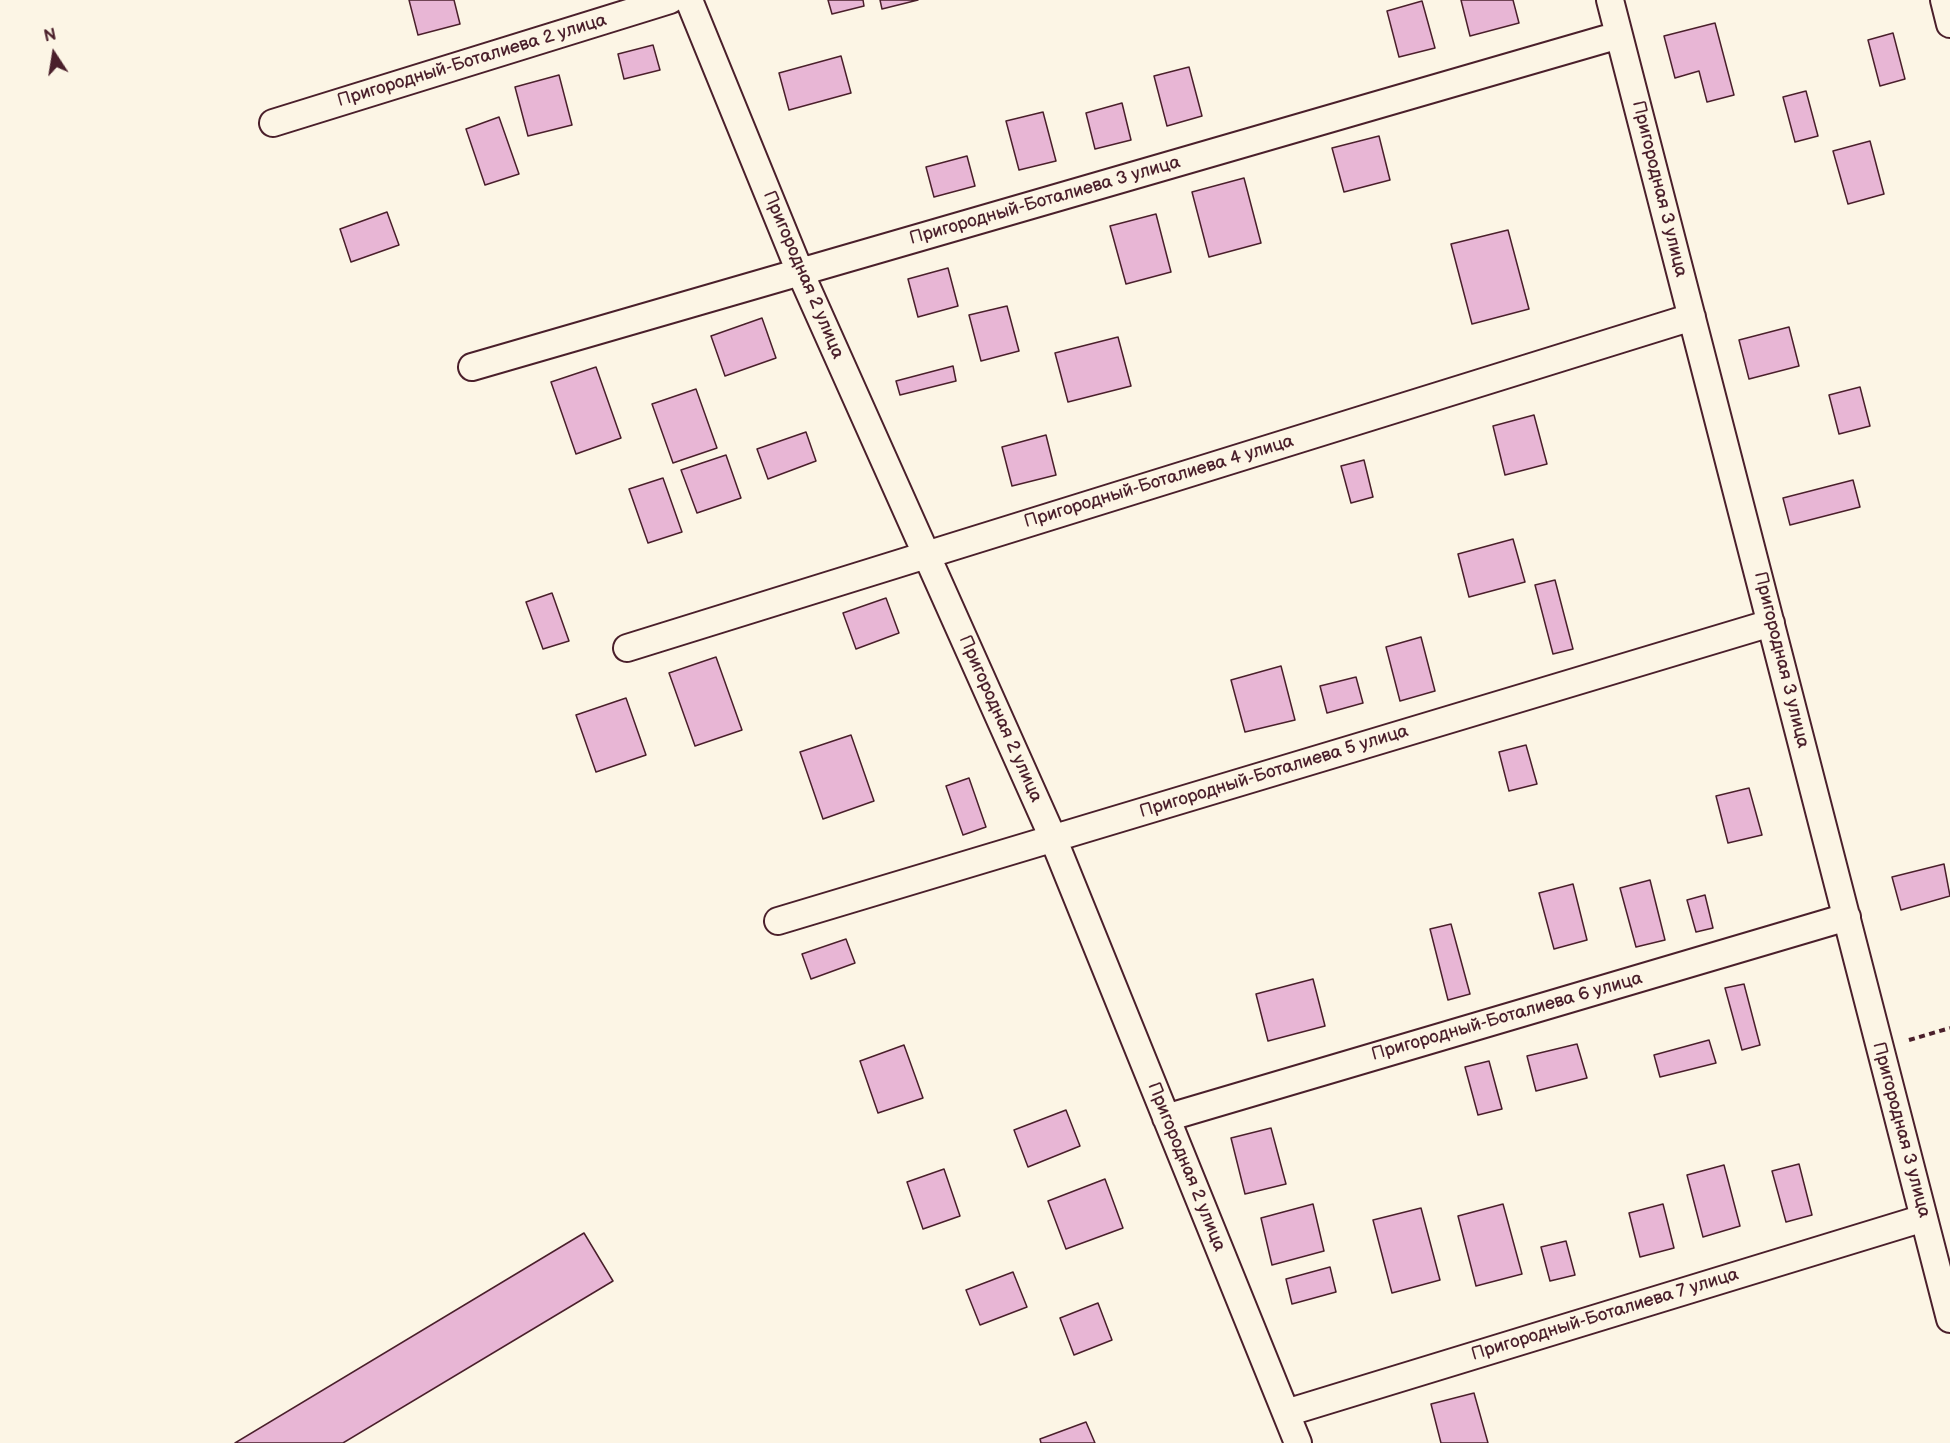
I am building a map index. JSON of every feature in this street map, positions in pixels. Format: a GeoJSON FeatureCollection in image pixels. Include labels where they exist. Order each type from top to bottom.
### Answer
{"type":"FeatureCollection","features":[{"type":"Feature","properties":{"kind":"street","name":"Пригородный-Боталиева 2 улица"},"geometry":{"type":"LineString","coordinates":[[273,123],[670,0]]}},
{"type":"Feature","properties":{"kind":"street","name":"Пригородная 2 улица"},"geometry":{"type":"LineString","coordinates":[[689,0],[800,272],[1053,838],[1298,1443]]}},
{"type":"Feature","properties":{"kind":"street","name":"Пригородная 3 улица"},"geometry":{"type":"LineString","coordinates":[[1610,0],[1950,1319]]}},
{"type":"Feature","properties":{"kind":"street"},"geometry":{"type":"LineString","coordinates":[[1944,0],[1950,24]]}},
{"type":"Feature","properties":{"kind":"street","name":"Пригородный-Боталиева 3 улица"},"geometry":{"type":"LineString","coordinates":[[472,367],[1619,35]]}},
{"type":"Feature","properties":{"kind":"street","name":"Пригородный-Боталиева 4 улица"},"geometry":{"type":"LineString","coordinates":[[627,648],[1692,318]]}},
{"type":"Feature","properties":{"kind":"street","name":"Пригородный-Боталиева 5 улица"},"geometry":{"type":"LineString","coordinates":[[778,921],[1772,623]]}},
{"type":"Feature","properties":{"kind":"street","name":"Пригородный-Боталиева 6 улица"},"geometry":{"type":"LineString","coordinates":[[1166,1118],[1847,917]]}},
{"type":"Feature","properties":{"kind":"street","name":"Пригородный-Боталиева 7 улица"},"geometry":{"type":"LineString","coordinates":[[1286,1413],[1924,1218]]}},
{"type":"Feature","properties":{"kind":"path"},"geometry":{"type":"LineString","coordinates":[[1879,1048],[1950,1028]]}},
{"type":"Feature","properties":{"kind":"building"},"geometry":{"type":"Polygon","coordinates":[[[409,0],[454,0],[460,24],[418,35],[409,0]]]}},
{"type":"Feature","properties":{"kind":"building"},"geometry":{"type":"Polygon","coordinates":[[[828,0],[863,0],[864,6],[832,14],[828,0]]]}},
{"type":"Feature","properties":{"kind":"building"},"geometry":{"type":"Polygon","coordinates":[[[880,0],[918,0],[882,9],[880,0]]]}},
{"type":"Feature","properties":{"kind":"building"},"geometry":{"type":"Polygon","coordinates":[[[1461,0],[1513,0],[1519,23],[1470,36],[1461,0]]]}},
{"type":"Feature","properties":{"kind":"building"},"geometry":{"type":"Polygon","coordinates":[[[1422,1],[1435,48],[1399,57],[1387,11],[1422,1]]]}},
{"type":"Feature","properties":{"kind":"building"},"geometry":{"type":"Polygon","coordinates":[[[1715,23],[1734,95],[1707,102],[1699,71],[1675,78],[1664,36],[1715,23]]]}},
{"type":"Feature","properties":{"kind":"building"},"geometry":{"type":"Polygon","coordinates":[[[1893,33],[1905,79],[1880,86],[1868,40],[1893,33]]]}},
{"type":"Feature","properties":{"kind":"building"},"geometry":{"type":"Polygon","coordinates":[[[653,45],[660,70],[624,79],[618,54],[653,45]]]}},
{"type":"Feature","properties":{"kind":"building"},"geometry":{"type":"Polygon","coordinates":[[[841,56],[851,93],[789,110],[779,73],[841,56]]]}},
{"type":"Feature","properties":{"kind":"building"},"geometry":{"type":"Polygon","coordinates":[[[1189,67],[1202,116],[1167,126],[1154,76],[1189,67]]]}},
{"type":"Feature","properties":{"kind":"building"},"geometry":{"type":"Polygon","coordinates":[[[559,75],[572,125],[528,136],[515,87],[559,75]]]}},
{"type":"Feature","properties":{"kind":"building"},"geometry":{"type":"Polygon","coordinates":[[[1806,91],[1818,136],[1795,142],[1783,97],[1806,91]]]}},
{"type":"Feature","properties":{"kind":"building"},"geometry":{"type":"Polygon","coordinates":[[[1122,103],[1131,140],[1095,149],[1086,113],[1122,103]]]}},
{"type":"Feature","properties":{"kind":"building"},"geometry":{"type":"Polygon","coordinates":[[[1043,112],[1056,161],[1019,170],[1006,121],[1043,112]]]}},
{"type":"Feature","properties":{"kind":"building"},"geometry":{"type":"Polygon","coordinates":[[[499,117],[519,174],[485,185],[466,129],[499,117]]]}},
{"type":"Feature","properties":{"kind":"building"},"geometry":{"type":"Polygon","coordinates":[[[1379,136],[1390,180],[1344,192],[1332,148],[1379,136]]]}},
{"type":"Feature","properties":{"kind":"building"},"geometry":{"type":"Polygon","coordinates":[[[1870,141],[1884,194],[1848,204],[1833,151],[1870,141]]]}},
{"type":"Feature","properties":{"kind":"building"},"geometry":{"type":"Polygon","coordinates":[[[967,156],[975,186],[934,197],[926,167],[967,156]]]}},
{"type":"Feature","properties":{"kind":"building"},"geometry":{"type":"Polygon","coordinates":[[[1244,178],[1261,243],[1209,257],[1192,192],[1244,178]]]}},
{"type":"Feature","properties":{"kind":"building"},"geometry":{"type":"Polygon","coordinates":[[[387,212],[399,245],[351,262],[340,229],[387,212]]]}},
{"type":"Feature","properties":{"kind":"building"},"geometry":{"type":"Polygon","coordinates":[[[1156,214],[1171,272],[1126,284],[1110,226],[1156,214]]]}},
{"type":"Feature","properties":{"kind":"building"},"geometry":{"type":"Polygon","coordinates":[[[1508,230],[1529,309],[1472,324],[1451,244],[1508,230]]]}},
{"type":"Feature","properties":{"kind":"building"},"geometry":{"type":"Polygon","coordinates":[[[948,268],[958,306],[918,317],[908,279],[948,268]]]}},
{"type":"Feature","properties":{"kind":"building"},"geometry":{"type":"Polygon","coordinates":[[[1007,306],[1019,351],[981,361],[969,315],[1007,306]]]}},
{"type":"Feature","properties":{"kind":"building"},"geometry":{"type":"Polygon","coordinates":[[[762,318],[776,358],[725,376],[711,336],[762,318]]]}},
{"type":"Feature","properties":{"kind":"building"},"geometry":{"type":"Polygon","coordinates":[[[1789,327],[1799,366],[1749,379],[1739,340],[1789,327]]]}},
{"type":"Feature","properties":{"kind":"building"},"geometry":{"type":"Polygon","coordinates":[[[1118,337],[1131,386],[1068,402],[1055,353],[1118,337]]]}},
{"type":"Feature","properties":{"kind":"building"},"geometry":{"type":"Polygon","coordinates":[[[953,366],[956,381],[900,395],[896,381],[953,366]]]}},
{"type":"Feature","properties":{"kind":"building"},"geometry":{"type":"Polygon","coordinates":[[[596,367],[621,438],[576,454],[551,382],[596,367]]]}},
{"type":"Feature","properties":{"kind":"building"},"geometry":{"type":"Polygon","coordinates":[[[1860,387],[1870,426],[1839,434],[1829,395],[1860,387]]]}},
{"type":"Feature","properties":{"kind":"building"},"geometry":{"type":"Polygon","coordinates":[[[696,389],[717,448],[673,463],[652,404],[696,389]]]}},
{"type":"Feature","properties":{"kind":"building"},"geometry":{"type":"Polygon","coordinates":[[[1534,415],[1547,464],[1505,475],[1493,426],[1534,415]]]}},
{"type":"Feature","properties":{"kind":"building"},"geometry":{"type":"Polygon","coordinates":[[[806,432],[816,461],[768,479],[757,449],[806,432]]]}},
{"type":"Feature","properties":{"kind":"building"},"geometry":{"type":"Polygon","coordinates":[[[1046,435],[1056,475],[1012,486],[1002,447],[1046,435]]]}},
{"type":"Feature","properties":{"kind":"building"},"geometry":{"type":"Polygon","coordinates":[[[726,455],[741,498],[697,513],[681,470],[726,455]]]}},
{"type":"Feature","properties":{"kind":"building"},"geometry":{"type":"Polygon","coordinates":[[[1364,460],[1373,497],[1351,503],[1341,466],[1364,460]]]}},
{"type":"Feature","properties":{"kind":"building"},"geometry":{"type":"Polygon","coordinates":[[[663,478],[682,532],[648,543],[629,489],[663,478]]]}},
{"type":"Feature","properties":{"kind":"building"},"geometry":{"type":"Polygon","coordinates":[[[1853,480],[1860,507],[1790,525],[1783,498],[1853,480]]]}},
{"type":"Feature","properties":{"kind":"building"},"geometry":{"type":"Polygon","coordinates":[[[1513,539],[1525,582],[1469,597],[1458,554],[1513,539]]]}},
{"type":"Feature","properties":{"kind":"building"},"geometry":{"type":"Polygon","coordinates":[[[1555,580],[1573,649],[1553,654],[1535,585],[1555,580]]]}},
{"type":"Feature","properties":{"kind":"building"},"geometry":{"type":"Polygon","coordinates":[[[552,593],[569,641],[543,649],[526,602],[552,593]]]}},
{"type":"Feature","properties":{"kind":"building"},"geometry":{"type":"Polygon","coordinates":[[[886,598],[899,633],[856,649],[843,613],[886,598]]]}},
{"type":"Feature","properties":{"kind":"building"},"geometry":{"type":"Polygon","coordinates":[[[1421,637],[1435,691],[1400,701],[1386,647],[1421,637]]]}},
{"type":"Feature","properties":{"kind":"building"},"geometry":{"type":"Polygon","coordinates":[[[716,657],[742,730],[695,746],[669,673],[716,657]]]}},
{"type":"Feature","properties":{"kind":"building"},"geometry":{"type":"Polygon","coordinates":[[[1281,666],[1295,720],[1245,732],[1231,680],[1281,666]]]}},
{"type":"Feature","properties":{"kind":"building"},"geometry":{"type":"Polygon","coordinates":[[[1356,677],[1363,703],[1327,713],[1320,686],[1356,677]]]}},
{"type":"Feature","properties":{"kind":"building"},"geometry":{"type":"Polygon","coordinates":[[[626,698],[646,755],[596,772],[576,715],[626,698]]]}},
{"type":"Feature","properties":{"kind":"building"},"geometry":{"type":"Polygon","coordinates":[[[851,735],[874,801],[823,819],[800,752],[851,735]]]}},
{"type":"Feature","properties":{"kind":"building"},"geometry":{"type":"Polygon","coordinates":[[[1526,745],[1537,784],[1509,791],[1499,752],[1526,745]]]}},
{"type":"Feature","properties":{"kind":"building"},"geometry":{"type":"Polygon","coordinates":[[[969,778],[986,827],[963,835],[946,786],[969,778]]]}},
{"type":"Feature","properties":{"kind":"building"},"geometry":{"type":"Polygon","coordinates":[[[1749,788],[1762,835],[1728,843],[1716,796],[1749,788]]]}},
{"type":"Feature","properties":{"kind":"building"},"geometry":{"type":"Polygon","coordinates":[[[1944,864],[1950,896],[1901,910],[1892,877],[1944,864]]]}},
{"type":"Feature","properties":{"kind":"building"},"geometry":{"type":"Polygon","coordinates":[[[1650,880],[1665,940],[1636,947],[1620,888],[1650,880]]]}},
{"type":"Feature","properties":{"kind":"building"},"geometry":{"type":"Polygon","coordinates":[[[1573,884],[1587,940],[1554,949],[1539,893],[1573,884]]]}},
{"type":"Feature","properties":{"kind":"building"},"geometry":{"type":"Polygon","coordinates":[[[1705,895],[1713,928],[1696,932],[1687,900],[1705,895]]]}},
{"type":"Feature","properties":{"kind":"building"},"geometry":{"type":"Polygon","coordinates":[[[1451,924],[1470,994],[1448,1000],[1430,929],[1451,924]]]}},
{"type":"Feature","properties":{"kind":"building"},"geometry":{"type":"Polygon","coordinates":[[[846,939],[855,963],[811,979],[802,954],[846,939]]]}},
{"type":"Feature","properties":{"kind":"building"},"geometry":{"type":"Polygon","coordinates":[[[1313,979],[1325,1026],[1268,1041],[1256,994],[1313,979]]]}},
{"type":"Feature","properties":{"kind":"building"},"geometry":{"type":"Polygon","coordinates":[[[1744,984],[1760,1045],[1742,1050],[1725,988],[1744,984]]]}},
{"type":"Feature","properties":{"kind":"building"},"geometry":{"type":"Polygon","coordinates":[[[1709,1040],[1716,1063],[1660,1077],[1654,1055],[1709,1040]]]}},
{"type":"Feature","properties":{"kind":"building"},"geometry":{"type":"Polygon","coordinates":[[[1577,1044],[1587,1078],[1536,1091],[1527,1056],[1577,1044]]]}},
{"type":"Feature","properties":{"kind":"building"},"geometry":{"type":"Polygon","coordinates":[[[904,1045],[923,1098],[878,1113],[860,1061],[904,1045]]]}},
{"type":"Feature","properties":{"kind":"building"},"geometry":{"type":"Polygon","coordinates":[[[1489,1061],[1502,1109],[1478,1115],[1465,1067],[1489,1061]]]}},
{"type":"Feature","properties":{"kind":"building"},"geometry":{"type":"Polygon","coordinates":[[[1066,1110],[1080,1146],[1028,1167],[1014,1130],[1066,1110]]]}},
{"type":"Feature","properties":{"kind":"building"},"geometry":{"type":"Polygon","coordinates":[[[1271,1128],[1286,1184],[1245,1194],[1231,1138],[1271,1128]]]}},
{"type":"Feature","properties":{"kind":"building"},"geometry":{"type":"Polygon","coordinates":[[[1799,1164],[1812,1215],[1786,1222],[1772,1171],[1799,1164]]]}},
{"type":"Feature","properties":{"kind":"building"},"geometry":{"type":"Polygon","coordinates":[[[1724,1165],[1740,1226],[1703,1237],[1687,1175],[1724,1165]]]}},
{"type":"Feature","properties":{"kind":"building"},"geometry":{"type":"Polygon","coordinates":[[[944,1169],[960,1216],[923,1229],[907,1182],[944,1169]]]}},
{"type":"Feature","properties":{"kind":"building"},"geometry":{"type":"Polygon","coordinates":[[[1105,1179],[1123,1228],[1066,1249],[1048,1201],[1105,1179]]]}},
{"type":"Feature","properties":{"kind":"building"},"geometry":{"type":"Polygon","coordinates":[[[1313,1204],[1324,1251],[1272,1265],[1261,1218],[1313,1204]]]}},
{"type":"Feature","properties":{"kind":"building"},"geometry":{"type":"Polygon","coordinates":[[[1503,1204],[1522,1274],[1476,1286],[1458,1216],[1503,1204]]]}},
{"type":"Feature","properties":{"kind":"building"},"geometry":{"type":"Polygon","coordinates":[[[1663,1204],[1674,1248],[1640,1257],[1629,1213],[1663,1204]]]}},
{"type":"Feature","properties":{"kind":"building"},"geometry":{"type":"Polygon","coordinates":[[[1421,1208],[1440,1280],[1392,1293],[1373,1220],[1421,1208]]]}},
{"type":"Feature","properties":{"kind":"building"},"geometry":{"type":"Polygon","coordinates":[[[584,1233],[613,1281],[343,1443],[235,1443],[584,1233]]]}},
{"type":"Feature","properties":{"kind":"building"},"geometry":{"type":"Polygon","coordinates":[[[1566,1241],[1575,1275],[1550,1281],[1541,1247],[1566,1241]]]}},
{"type":"Feature","properties":{"kind":"building"},"geometry":{"type":"Polygon","coordinates":[[[1330,1267],[1336,1292],[1292,1304],[1286,1279],[1330,1267]]]}},
{"type":"Feature","properties":{"kind":"building"},"geometry":{"type":"Polygon","coordinates":[[[1013,1272],[1027,1307],[980,1325],[966,1290],[1013,1272]]]}},
{"type":"Feature","properties":{"kind":"building"},"geometry":{"type":"Polygon","coordinates":[[[1098,1303],[1112,1340],[1074,1355],[1060,1318],[1098,1303]]]}},
{"type":"Feature","properties":{"kind":"building"},"geometry":{"type":"Polygon","coordinates":[[[1474,1393],[1488,1443],[1441,1443],[1431,1404],[1474,1393]]]}},
{"type":"Feature","properties":{"kind":"building"},"geometry":{"type":"Polygon","coordinates":[[[1086,1422],[1095,1443],[1041,1443],[1040,1439],[1086,1422]]]}}]}
